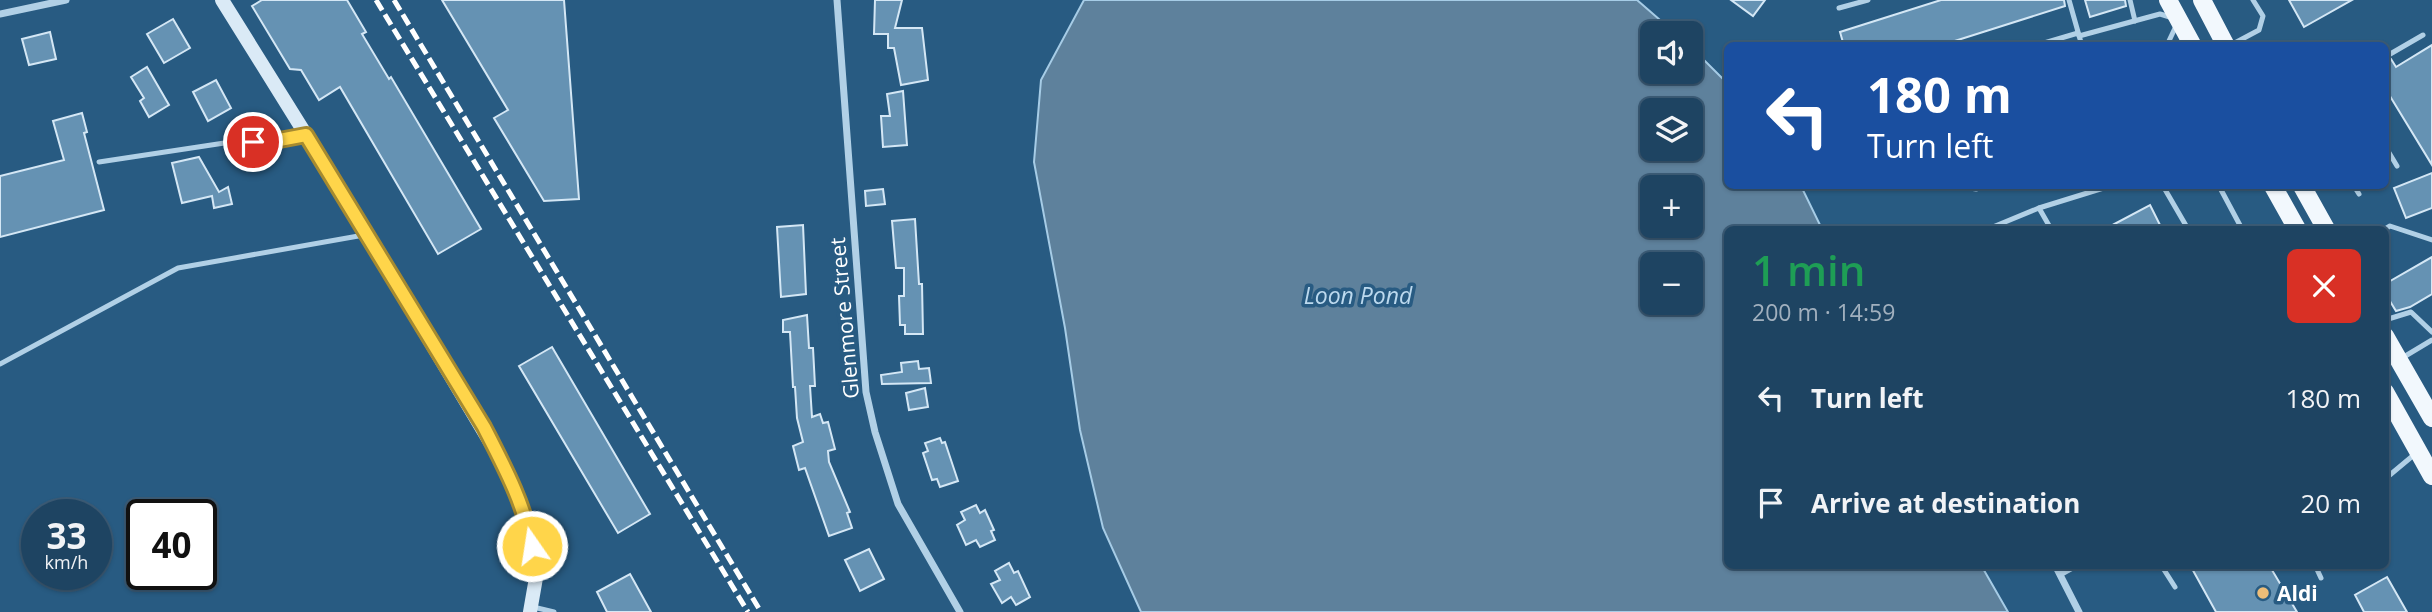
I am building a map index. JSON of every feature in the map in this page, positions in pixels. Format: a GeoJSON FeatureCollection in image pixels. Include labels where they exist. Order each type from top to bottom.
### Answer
{"type":"FeatureCollection","features":[{"type":"Feature","properties":{"kind":"main road"},"geometry":{"type":"LineString","coordinates":[[2168,0],[2191,42]]}},
{"type":"Feature","properties":{"kind":"main road"},"geometry":{"type":"LineString","coordinates":[[2202,0],[2225,42]]}},
{"type":"Feature","properties":{"kind":"main road"},"geometry":{"type":"LineString","coordinates":[[2275,189],[2295,226]]}},
{"type":"Feature","properties":{"kind":"main road"},"geometry":{"type":"LineString","coordinates":[[2304,189],[2324,226]]}},
{"type":"Feature","properties":{"kind":"main road"},"geometry":{"type":"LineString","coordinates":[[2389,343],[2431,415]]}},
{"type":"Feature","properties":{"kind":"main road"},"geometry":{"type":"LineString","coordinates":[[2389,399],[2432,476]]}},
{"type":"Feature","properties":{"kind":"street"},"geometry":{"type":"LineString","coordinates":[[0,14],[66,0]]}},
{"type":"Feature","properties":{"kind":"street"},"geometry":{"type":"LineString","coordinates":[[222,0],[367,234],[509,474],[527,520],[537,572],[531,609]]}},
{"type":"Feature","properties":{"kind":"street","name":"Glenmore Street"},"geometry":{"type":"LineString","coordinates":[[836,0],[866,392],[875,432],[898,504],[960,612]]}},
{"type":"Feature","properties":{"kind":"street"},"geometry":{"type":"LineString","coordinates":[[2057,569],[2079,612]]}},
{"type":"Feature","properties":{"kind":"lane"},"geometry":{"type":"LineString","coordinates":[[1839,8],[1868,0]]}},
{"type":"Feature","properties":{"kind":"lane"},"geometry":{"type":"LineString","coordinates":[[2069,0],[2081,42]]}},
{"type":"Feature","properties":{"kind":"lane"},"geometry":{"type":"LineString","coordinates":[[2130,0],[2135,21]]}},
{"type":"Feature","properties":{"kind":"lane"},"geometry":{"type":"LineString","coordinates":[[2235,42],[2259,30],[2263,16],[2253,0]]}},
{"type":"Feature","properties":{"kind":"lane"},"geometry":{"type":"LineString","coordinates":[[2050,42],[2160,14],[2179,20],[2168,42]]}},
{"type":"Feature","properties":{"kind":"lane"},"geometry":{"type":"LineString","coordinates":[[2389,55],[2423,35]]}},
{"type":"Feature","properties":{"kind":"lane"},"geometry":{"type":"LineString","coordinates":[[99,162],[232,142],[274,141],[306,135]]}},
{"type":"Feature","properties":{"kind":"lane"},"geometry":{"type":"LineString","coordinates":[[2389,152],[2398,166]]}},
{"type":"Feature","properties":{"kind":"lane"},"geometry":{"type":"LineString","coordinates":[[1998,226],[2039,208],[2100,189]]}},
{"type":"Feature","properties":{"kind":"lane"},"geometry":{"type":"LineString","coordinates":[[2165,189],[2186,226]]}},
{"type":"Feature","properties":{"kind":"lane"},"geometry":{"type":"LineString","coordinates":[[2221,189],[2240,226]]}},
{"type":"Feature","properties":{"kind":"lane"},"geometry":{"type":"LineString","coordinates":[[2356,189],[2359,194]]}},
{"type":"Feature","properties":{"kind":"lane"},"geometry":{"type":"LineString","coordinates":[[2039,208],[2049,226]]}},
{"type":"Feature","properties":{"kind":"lane"},"geometry":{"type":"LineString","coordinates":[[2389,227],[2432,240]]}},
{"type":"Feature","properties":{"kind":"lane"},"geometry":{"type":"LineString","coordinates":[[0,364],[178,268],[317,246],[367,234]]}},
{"type":"Feature","properties":{"kind":"lane"},"geometry":{"type":"LineString","coordinates":[[2389,319],[2411,312],[2432,332]]}},
{"type":"Feature","properties":{"kind":"lane"},"geometry":{"type":"LineString","coordinates":[[2399,360],[2432,340]]}},
{"type":"Feature","properties":{"kind":"lane"},"geometry":{"type":"LineString","coordinates":[[2389,476],[2418,452]]}},
{"type":"Feature","properties":{"kind":"lane"},"geometry":{"type":"LineString","coordinates":[[2060,575],[2071,569]]}},
{"type":"Feature","properties":{"kind":"lane"},"geometry":{"type":"LineString","coordinates":[[2164,569],[2175,587]]}},
{"type":"Feature","properties":{"kind":"lane"},"geometry":{"type":"LineString","coordinates":[[2317,569],[2321,578]]}},
{"type":"Feature","properties":{"kind":"lane"},"geometry":{"type":"LineString","coordinates":[[531,609],[554,612]]}},
{"type":"Feature","properties":{"kind":"water","name":"Loon Pond"},"geometry":{"type":"Polygon","coordinates":[[[1084,0],[1637,0],[1661,21],[1640,21],[1640,84],[1703,84],[1703,59],[1724,80],[1724,189],[1802,189],[1821,226],[1724,226],[1724,569],[1983,569],[2008,612],[1141,612],[1103,528],[1080,430],[1065,328],[1034,162],[1041,80],[1084,0]]]}},
{"type":"Feature","properties":{"kind":"building"},"geometry":{"type":"Polygon","coordinates":[[[262,0],[347,0],[366,32],[362,34],[389,79],[391,77],[481,229],[438,254],[340,87],[319,100],[301,70],[290,69],[252,6],[262,0]]]}},
{"type":"Feature","properties":{"kind":"building"},"geometry":{"type":"Polygon","coordinates":[[[442,0],[564,0],[579,199],[544,201],[494,118],[508,110],[442,0]]]}},
{"type":"Feature","properties":{"kind":"building"},"geometry":{"type":"Polygon","coordinates":[[[875,0],[902,0],[895,28],[922,28],[928,80],[901,85],[894,48],[888,48],[888,34],[874,34],[875,0]]]}},
{"type":"Feature","properties":{"kind":"building"},"geometry":{"type":"Polygon","coordinates":[[[1731,0],[1765,0],[1753,16],[1731,0]]]}},
{"type":"Feature","properties":{"kind":"building"},"geometry":{"type":"Polygon","coordinates":[[[1941,0],[2064,0],[2065,6],[1952,42],[1843,42],[1840,32],[1941,0]]]}},
{"type":"Feature","properties":{"kind":"building"},"geometry":{"type":"Polygon","coordinates":[[[2085,0],[2125,0],[2126,6],[2090,17],[2085,0]]]}},
{"type":"Feature","properties":{"kind":"building"},"geometry":{"type":"Polygon","coordinates":[[[2289,0],[2352,0],[2304,27],[2289,0]]]}},
{"type":"Feature","properties":{"kind":"building"},"geometry":{"type":"Polygon","coordinates":[[[173,19],[190,48],[164,63],[147,34],[173,19]]]}},
{"type":"Feature","properties":{"kind":"building"},"geometry":{"type":"Polygon","coordinates":[[[50,32],[56,59],[29,65],[22,39],[50,32]]]}},
{"type":"Feature","properties":{"kind":"building"},"geometry":{"type":"Polygon","coordinates":[[[2432,45],[2432,165],[2389,95],[2389,60],[2391,59],[2396,67],[2432,45]]]}},
{"type":"Feature","properties":{"kind":"building"},"geometry":{"type":"Polygon","coordinates":[[[147,67],[169,105],[149,117],[140,101],[144,98],[131,77],[147,67]]]}},
{"type":"Feature","properties":{"kind":"building"},"geometry":{"type":"Polygon","coordinates":[[[216,80],[231,108],[208,121],[193,92],[216,80]]]}},
{"type":"Feature","properties":{"kind":"building"},"geometry":{"type":"Polygon","coordinates":[[[903,91],[907,145],[883,147],[881,116],[890,116],[887,94],[903,91]]]}},
{"type":"Feature","properties":{"kind":"building"},"geometry":{"type":"Polygon","coordinates":[[[82,113],[87,132],[84,133],[104,210],[0,237],[0,176],[64,160],[53,121],[82,113]]]}},
{"type":"Feature","properties":{"kind":"building"},"geometry":{"type":"Polygon","coordinates":[[[199,157],[219,192],[228,187],[232,204],[214,208],[212,196],[182,203],[172,163],[199,157]]]}},
{"type":"Feature","properties":{"kind":"building"},"geometry":{"type":"Polygon","coordinates":[[[2432,173],[2432,208],[2406,218],[2394,188],[2432,173]]]}},
{"type":"Feature","properties":{"kind":"building"},"geometry":{"type":"Polygon","coordinates":[[[883,189],[885,204],[866,206],[865,191],[883,189]]]}},
{"type":"Feature","properties":{"kind":"building"},"geometry":{"type":"Polygon","coordinates":[[[2150,205],[2160,226],[2111,226],[2150,205]]]}},
{"type":"Feature","properties":{"kind":"building"},"geometry":{"type":"Polygon","coordinates":[[[915,219],[919,284],[922,284],[923,334],[905,334],[905,325],[900,325],[899,296],[904,296],[904,268],[896,268],[892,221],[915,219]]]}},
{"type":"Feature","properties":{"kind":"building"},"geometry":{"type":"Polygon","coordinates":[[[803,225],[806,294],[781,297],[777,227],[803,225]]]}},
{"type":"Feature","properties":{"kind":"building"},"geometry":{"type":"Polygon","coordinates":[[[2432,257],[2432,294],[2410,307],[2396,311],[2389,300],[2389,282],[2432,257]]]}},
{"type":"Feature","properties":{"kind":"building"},"geometry":{"type":"Polygon","coordinates":[[[807,315],[809,348],[813,348],[815,386],[810,386],[812,417],[820,414],[823,423],[828,422],[835,449],[828,451],[829,462],[850,512],[847,513],[852,528],[829,536],[805,468],[799,470],[793,446],[803,442],[793,387],[790,332],[783,332],[783,320],[807,315]]]}},
{"type":"Feature","properties":{"kind":"building"},"geometry":{"type":"Polygon","coordinates":[[[552,347],[650,514],[618,533],[519,366],[552,347]]]}},
{"type":"Feature","properties":{"kind":"building"},"geometry":{"type":"Polygon","coordinates":[[[918,361],[919,369],[929,368],[931,383],[882,384],[881,375],[902,372],[901,363],[918,361]]]}},
{"type":"Feature","properties":{"kind":"building"},"geometry":{"type":"Polygon","coordinates":[[[925,388],[928,407],[909,410],[906,393],[925,388]]]}},
{"type":"Feature","properties":{"kind":"building"},"geometry":{"type":"Polygon","coordinates":[[[940,438],[942,443],[945,442],[958,481],[940,487],[937,479],[932,480],[923,453],[928,451],[925,443],[940,438]]]}},
{"type":"Feature","properties":{"kind":"building"},"geometry":{"type":"Polygon","coordinates":[[[976,505],[980,513],[985,510],[994,530],[991,531],[995,540],[980,547],[976,540],[966,545],[957,525],[965,520],[961,512],[976,505]]]}},
{"type":"Feature","properties":{"kind":"building"},"geometry":{"type":"Polygon","coordinates":[[[869,549],[884,579],[860,591],[845,560],[869,549]]]}},
{"type":"Feature","properties":{"kind":"building"},"geometry":{"type":"Polygon","coordinates":[[[1009,563],[1014,573],[1018,571],[1030,597],[1016,605],[1011,597],[1002,603],[991,584],[1000,580],[995,571],[1009,563]]]}},
{"type":"Feature","properties":{"kind":"building"},"geometry":{"type":"Polygon","coordinates":[[[2192,569],[2271,569],[2297,612],[2216,612],[2192,569]]]}},
{"type":"Feature","properties":{"kind":"building"},"geometry":{"type":"Polygon","coordinates":[[[630,574],[651,612],[607,612],[597,592],[630,574]]]}},
{"type":"Feature","properties":{"kind":"building"},"geometry":{"type":"Polygon","coordinates":[[[2387,577],[2407,612],[2364,612],[2355,595],[2387,577]]]}},
{"type":"Feature","properties":{"kind":"railway"},"geometry":{"type":"LineString","coordinates":[[376,0],[748,612]]}},
{"type":"Feature","properties":{"kind":"railway"},"geometry":{"type":"LineString","coordinates":[[394,0],[761,612]]}},
{"type":"Feature","properties":{"kind":"place","name":"Aldi"},"geometry":{"type":"Point","coordinates":[2263,593]}},
{"type":"Feature","properties":{"kind":"route"},"geometry":{"type":"LineString","coordinates":[[253,142],[306,135],[484,427],[509,474],[527,520],[532,546]]}}]}
